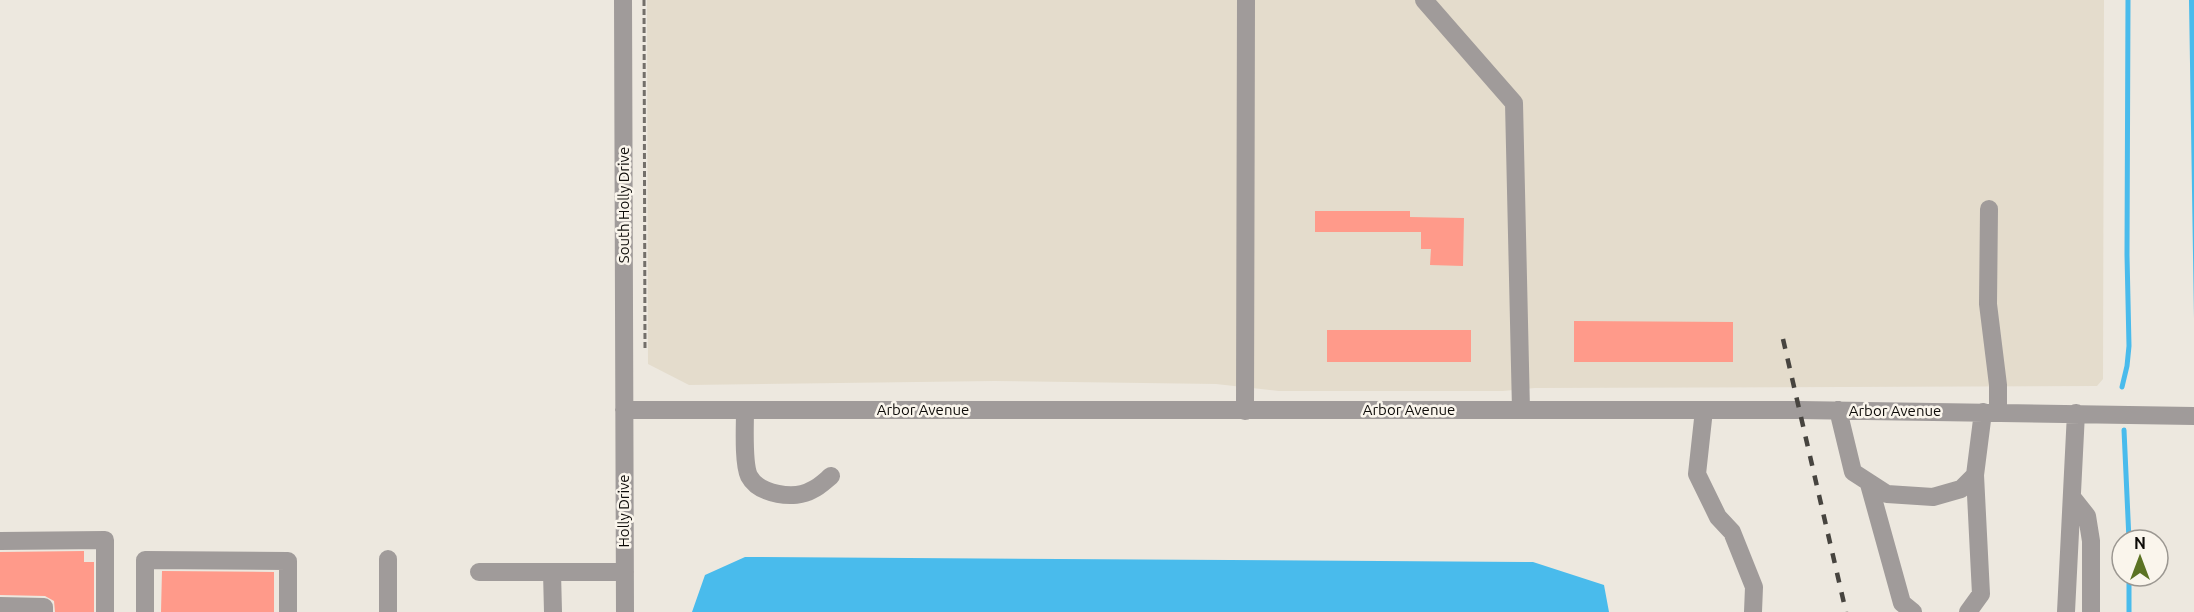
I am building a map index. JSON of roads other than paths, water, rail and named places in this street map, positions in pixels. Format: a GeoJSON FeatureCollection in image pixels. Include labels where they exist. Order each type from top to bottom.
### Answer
{"type":"FeatureCollection","features":[{"type":"Feature","properties":{"kind":"street","name":"South Holly Drive"},"geometry":{"type":"LineString","coordinates":[[623,0],[624,410]]}},
{"type":"Feature","properties":{"kind":"street"},"geometry":{"type":"LineString","coordinates":[[1245,411],[1246,0]]}},
{"type":"Feature","properties":{"kind":"street"},"geometry":{"type":"LineString","coordinates":[[1424,0],[1514,104],[1521,410]]}},
{"type":"Feature","properties":{"kind":"street"},"geometry":{"type":"LineString","coordinates":[[1968,612],[1981,594],[1975,475],[1998,386],[1988,304],[1989,209]]}},
{"type":"Feature","properties":{"kind":"street","name":"Arbor Avenue"},"geometry":{"type":"LineString","coordinates":[[624,410],[1838,410],[2194,416]]}},
{"type":"Feature","properties":{"kind":"street","name":"Holly Drive"},"geometry":{"type":"LineString","coordinates":[[624,410],[625,612]]}},
{"type":"Feature","properties":{"kind":"street"},"geometry":{"type":"LineString","coordinates":[[745,410],[745,447],[750,476],[766,492],[786,495],[810,492],[831,476]]}},
{"type":"Feature","properties":{"kind":"street"},"geometry":{"type":"LineString","coordinates":[[1704,410],[1697,474],[1718,518],[1732,532],[1754,587],[1753,612]]}},
{"type":"Feature","properties":{"kind":"street"},"geometry":{"type":"LineString","coordinates":[[1838,410],[1853,472],[1887,494],[1933,496],[1961,489],[1975,475]]}},
{"type":"Feature","properties":{"kind":"street"},"geometry":{"type":"LineString","coordinates":[[2066,612],[2076,413]]}},
{"type":"Feature","properties":{"kind":"street"},"geometry":{"type":"LineString","coordinates":[[1869,484],[1902,603],[1912,612]]}},
{"type":"Feature","properties":{"kind":"street"},"geometry":{"type":"LineString","coordinates":[[2072,497],[2087,516],[2091,541],[2091,612]]}},
{"type":"Feature","properties":{"kind":"street"},"geometry":{"type":"LineString","coordinates":[[0,540],[105,540],[105,612]]}},
{"type":"Feature","properties":{"kind":"street"},"geometry":{"type":"LineString","coordinates":[[387,612],[388,559]]}},
{"type":"Feature","properties":{"kind":"street"},"geometry":{"type":"LineString","coordinates":[[145,612],[145,560],[288,561],[288,612]]}},
{"type":"Feature","properties":{"kind":"street"},"geometry":{"type":"LineString","coordinates":[[479,572],[625,572]]}},
{"type":"Feature","properties":{"kind":"street"},"geometry":{"type":"LineString","coordinates":[[552,572],[553,612]]}},
{"type":"Feature","properties":{"kind":"street"},"geometry":{"type":"LineString","coordinates":[[0,606],[44,607],[44,612]]}},
{"type":"Feature","properties":{"kind":"water"},"geometry":{"type":"Polygon","coordinates":[[[2189,0],[2194,0],[2194,318],[2189,0]]]}},
{"type":"Feature","properties":{"kind":"water"},"geometry":{"type":"Polygon","coordinates":[[[745,557],[1533,562],[1604,585],[1609,612],[692,612],[705,575],[745,557]]]}},
{"type":"Feature","properties":{"kind":"waterway"},"geometry":{"type":"LineString","coordinates":[[2122,387],[2129,346],[2128,0]]}},
{"type":"Feature","properties":{"kind":"waterway"},"geometry":{"type":"LineString","coordinates":[[2124,430],[2128,528]]}},
{"type":"Feature","properties":{"kind":"waterway"},"geometry":{"type":"LineString","coordinates":[[2129,588],[2129,612]]}},
{"type":"Feature","properties":{"kind":"railway"},"geometry":{"type":"LineString","coordinates":[[1783,339],[1846,612]]}}]}
